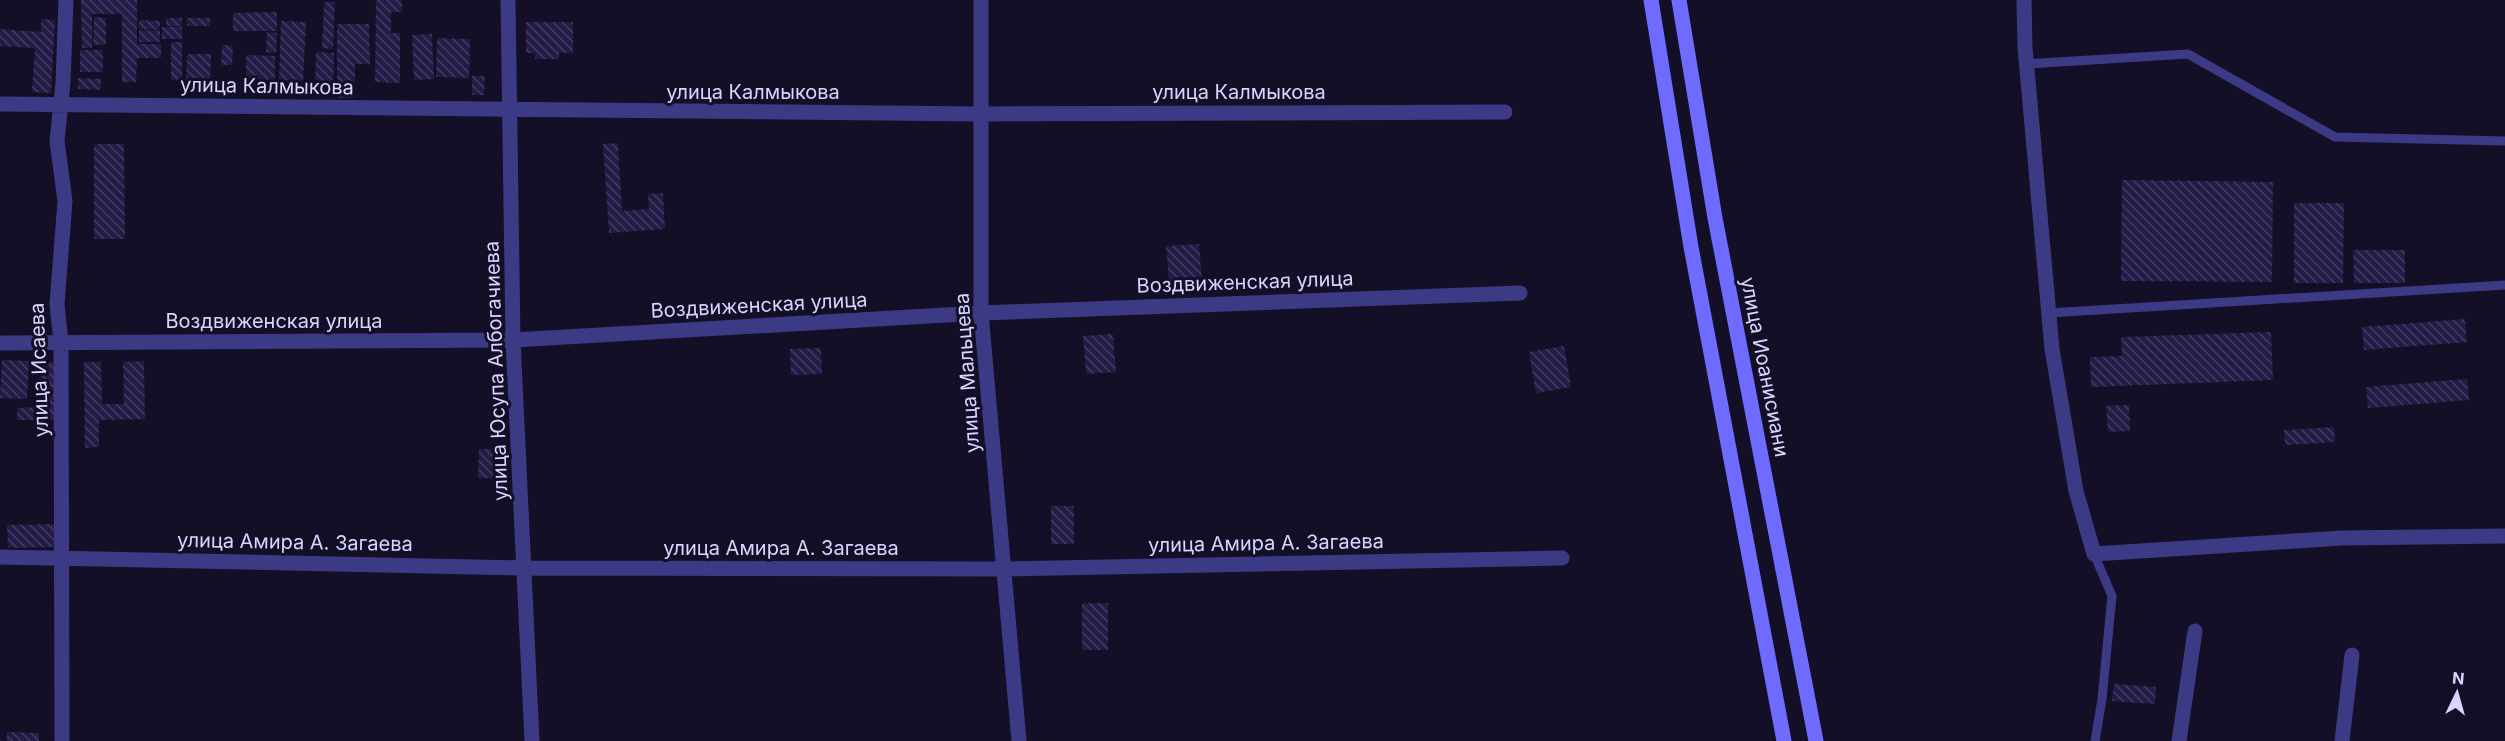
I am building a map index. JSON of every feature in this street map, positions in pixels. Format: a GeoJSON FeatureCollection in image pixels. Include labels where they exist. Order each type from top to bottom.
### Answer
{"type":"FeatureCollection","features":[{"type":"Feature","properties":{"kind":"main road"},"geometry":{"type":"LineString","coordinates":[[1651,0],[1691,248],[1784,741]]}},
{"type":"Feature","properties":{"kind":"main road","name":"улица Иоанисиани"},"geometry":{"type":"LineString","coordinates":[[1679,0],[1717,229],[1816,741]]}},
{"type":"Feature","properties":{"kind":"street","name":"улица Исаева"},"geometry":{"type":"LineString","coordinates":[[62,741],[61,343],[57,304],[65,201],[57,141],[63,83],[66,0]]}},
{"type":"Feature","properties":{"kind":"street","name":"улица Юсупа Албогачиева"},"geometry":{"type":"LineString","coordinates":[[508,0],[513,340],[526,568],[532,741]]}},
{"type":"Feature","properties":{"kind":"street","name":"улица Мальцева"},"geometry":{"type":"LineString","coordinates":[[981,0],[981,313],[1019,741]]}},
{"type":"Feature","properties":{"kind":"street"},"geometry":{"type":"LineString","coordinates":[[2024,0],[2026,64],[2052,349],[2076,491],[2094,554],[2342,538],[2505,536]]}},
{"type":"Feature","properties":{"kind":"street","name":"улица Калмыкова"},"geometry":{"type":"LineString","coordinates":[[0,104],[980,114],[1506,112]]}},
{"type":"Feature","properties":{"kind":"street","name":"Воздвиженская улица"},"geometry":{"type":"LineString","coordinates":[[0,343],[513,340],[981,313],[1520,293]]}},
{"type":"Feature","properties":{"kind":"street","name":"улица Амира А. Загаева"},"geometry":{"type":"LineString","coordinates":[[0,558],[526,568],[1004,569],[1562,558]]}},
{"type":"Feature","properties":{"kind":"street"},"geometry":{"type":"LineString","coordinates":[[2179,741],[2195,631]]}},
{"type":"Feature","properties":{"kind":"street"},"geometry":{"type":"LineString","coordinates":[[2342,741],[2352,655]]}},
{"type":"Feature","properties":{"kind":"lane"},"geometry":{"type":"LineString","coordinates":[[2026,64],[2188,54],[2335,137],[2505,141]]}},
{"type":"Feature","properties":{"kind":"lane"},"geometry":{"type":"LineString","coordinates":[[2049,313],[2505,285]]}},
{"type":"Feature","properties":{"kind":"lane"},"geometry":{"type":"LineString","coordinates":[[2094,554],[2112,596],[2102,699],[2095,741]]}},
{"type":"Feature","properties":{"kind":"building"},"geometry":{"type":"Polygon","coordinates":[[[81,0],[137,0],[137,44],[161,44],[161,58],[137,58],[136,82],[122,82],[122,14],[92,14],[92,48],[82,48],[81,0]]]}},
{"type":"Feature","properties":{"kind":"building"},"geometry":{"type":"Polygon","coordinates":[[[376,0],[402,0],[402,12],[391,12],[391,33],[400,33],[400,83],[375,82],[376,0]]]}},
{"type":"Feature","properties":{"kind":"building"},"geometry":{"type":"Polygon","coordinates":[[[324,2],[335,2],[333,49],[322,48],[324,2]]]}},
{"type":"Feature","properties":{"kind":"building"},"geometry":{"type":"Polygon","coordinates":[[[277,12],[277,31],[233,31],[233,13],[277,12]]]}},
{"type":"Feature","properties":{"kind":"building"},"geometry":{"type":"Polygon","coordinates":[[[94,17],[106,18],[106,45],[93,45],[94,17]]]}},
{"type":"Feature","properties":{"kind":"building"},"geometry":{"type":"Polygon","coordinates":[[[166,18],[182,18],[182,26],[166,26],[166,18]]]}},
{"type":"Feature","properties":{"kind":"building"},"geometry":{"type":"Polygon","coordinates":[[[187,18],[210,18],[210,26],[187,26],[187,18]]]}},
{"type":"Feature","properties":{"kind":"building"},"geometry":{"type":"Polygon","coordinates":[[[41,19],[55,20],[51,93],[32,92],[35,48],[0,46],[0,29],[41,32],[41,19]]]}},
{"type":"Feature","properties":{"kind":"building"},"geometry":{"type":"Polygon","coordinates":[[[140,20],[160,21],[159,30],[141,29],[138,27],[140,20]]]}},
{"type":"Feature","properties":{"kind":"building"},"geometry":{"type":"Polygon","coordinates":[[[281,21],[306,22],[303,82],[279,80],[281,21]]]}},
{"type":"Feature","properties":{"kind":"building"},"geometry":{"type":"Polygon","coordinates":[[[526,22],[573,22],[573,53],[559,53],[559,59],[535,59],[535,53],[526,53],[526,22]]]}},
{"type":"Feature","properties":{"kind":"building"},"geometry":{"type":"Polygon","coordinates":[[[337,24],[369,24],[370,64],[355,64],[355,98],[337,98],[337,24]]]}},
{"type":"Feature","properties":{"kind":"building"},"geometry":{"type":"Polygon","coordinates":[[[162,27],[182,27],[182,39],[162,39],[162,27]]]}},
{"type":"Feature","properties":{"kind":"building"},"geometry":{"type":"Polygon","coordinates":[[[139,30],[160,31],[160,42],[139,42],[139,30]]]}},
{"type":"Feature","properties":{"kind":"building"},"geometry":{"type":"Polygon","coordinates":[[[267,32],[277,33],[276,53],[266,52],[267,32]]]}},
{"type":"Feature","properties":{"kind":"building"},"geometry":{"type":"Polygon","coordinates":[[[432,34],[434,79],[414,80],[412,35],[432,34]]]}},
{"type":"Feature","properties":{"kind":"building"},"geometry":{"type":"Polygon","coordinates":[[[437,38],[470,39],[469,78],[436,77],[437,38]]]}},
{"type":"Feature","properties":{"kind":"building"},"geometry":{"type":"Polygon","coordinates":[[[171,42],[182,42],[182,80],[171,80],[171,42]]]}},
{"type":"Feature","properties":{"kind":"building"},"geometry":{"type":"Polygon","coordinates":[[[222,45],[233,46],[232,65],[221,65],[222,45]]]}},
{"type":"Feature","properties":{"kind":"building"},"geometry":{"type":"Polygon","coordinates":[[[80,50],[103,50],[103,72],[80,72],[80,50]]]}},
{"type":"Feature","properties":{"kind":"building"},"geometry":{"type":"Polygon","coordinates":[[[316,52],[334,53],[333,91],[315,90],[316,52]]]}},
{"type":"Feature","properties":{"kind":"building"},"geometry":{"type":"Polygon","coordinates":[[[187,54],[211,54],[210,81],[186,80],[187,54]]]}},
{"type":"Feature","properties":{"kind":"building"},"geometry":{"type":"Polygon","coordinates":[[[246,55],[275,56],[275,82],[246,81],[246,55]]]}},
{"type":"Feature","properties":{"kind":"building"},"geometry":{"type":"Polygon","coordinates":[[[472,76],[485,76],[484,95],[472,95],[472,76]]]}},
{"type":"Feature","properties":{"kind":"building"},"geometry":{"type":"Polygon","coordinates":[[[78,78],[101,79],[101,90],[78,89],[78,78]]]}},
{"type":"Feature","properties":{"kind":"building"},"geometry":{"type":"Polygon","coordinates":[[[618,143],[622,211],[649,209],[648,194],[663,193],[665,229],[609,233],[603,144],[618,143]]]}},
{"type":"Feature","properties":{"kind":"building"},"geometry":{"type":"Polygon","coordinates":[[[94,144],[124,144],[125,239],[94,239],[94,144]]]}},
{"type":"Feature","properties":{"kind":"building"},"geometry":{"type":"Polygon","coordinates":[[[2122,180],[2273,182],[2272,282],[2121,281],[2122,180]]]}},
{"type":"Feature","properties":{"kind":"building"},"geometry":{"type":"Polygon","coordinates":[[[2294,203],[2344,203],[2343,283],[2294,283],[2294,203]]]}},
{"type":"Feature","properties":{"kind":"building"},"geometry":{"type":"Polygon","coordinates":[[[1199,244],[1202,281],[1192,281],[1192,289],[1170,291],[1166,246],[1199,244]]]}},
{"type":"Feature","properties":{"kind":"building"},"geometry":{"type":"Polygon","coordinates":[[[2353,250],[2405,250],[2405,283],[2354,283],[2353,250]]]}},
{"type":"Feature","properties":{"kind":"building"},"geometry":{"type":"Polygon","coordinates":[[[2465,319],[2467,342],[2364,350],[2362,327],[2465,319]]]}},
{"type":"Feature","properties":{"kind":"building"},"geometry":{"type":"Polygon","coordinates":[[[2271,332],[2273,380],[2091,387],[2090,357],[2122,356],[2121,337],[2271,332]]]}},
{"type":"Feature","properties":{"kind":"building"},"geometry":{"type":"Polygon","coordinates":[[[1113,334],[1116,372],[1086,374],[1083,336],[1113,334]]]}},
{"type":"Feature","properties":{"kind":"building"},"geometry":{"type":"Polygon","coordinates":[[[1564,346],[1571,387],[1536,393],[1529,352],[1564,346]]]}},
{"type":"Feature","properties":{"kind":"building"},"geometry":{"type":"Polygon","coordinates":[[[821,348],[822,374],[791,375],[790,349],[821,348]]]}},
{"type":"Feature","properties":{"kind":"building"},"geometry":{"type":"Polygon","coordinates":[[[2,360],[29,361],[27,399],[0,398],[2,360]]]}},
{"type":"Feature","properties":{"kind":"building"},"geometry":{"type":"Polygon","coordinates":[[[144,361],[145,419],[99,420],[99,447],[85,448],[84,362],[101,362],[102,404],[124,404],[123,362],[144,361]]]}},
{"type":"Feature","properties":{"kind":"building"},"geometry":{"type":"Polygon","coordinates":[[[41,362],[54,362],[55,420],[17,420],[17,408],[41,407],[41,362]]]}},
{"type":"Feature","properties":{"kind":"building"},"geometry":{"type":"Polygon","coordinates":[[[2467,379],[2469,400],[2368,408],[2366,387],[2467,379]]]}},
{"type":"Feature","properties":{"kind":"building"},"geometry":{"type":"Polygon","coordinates":[[[2129,405],[2130,431],[2108,432],[2106,406],[2129,405]]]}},
{"type":"Feature","properties":{"kind":"building"},"geometry":{"type":"Polygon","coordinates":[[[2334,427],[2335,442],[2285,445],[2284,430],[2334,427]]]}},
{"type":"Feature","properties":{"kind":"building"},"geometry":{"type":"Polygon","coordinates":[[[479,449],[509,449],[508,479],[478,478],[479,449]]]}},
{"type":"Feature","properties":{"kind":"building"},"geometry":{"type":"Polygon","coordinates":[[[1051,506],[1074,506],[1074,544],[1051,544],[1051,506]]]}},
{"type":"Feature","properties":{"kind":"building"},"geometry":{"type":"Polygon","coordinates":[[[55,524],[55,547],[8,548],[7,525],[55,524]]]}},
{"type":"Feature","properties":{"kind":"building"},"geometry":{"type":"Polygon","coordinates":[[[1082,603],[1108,603],[1108,650],[1082,650],[1082,603]]]}},
{"type":"Feature","properties":{"kind":"building"},"geometry":{"type":"Polygon","coordinates":[[[2114,684],[2156,687],[2155,704],[2112,701],[2114,684]]]}},
{"type":"Feature","properties":{"kind":"building"},"geometry":{"type":"Polygon","coordinates":[[[7,732],[39,733],[39,741],[7,741],[7,732]]]}}]}
